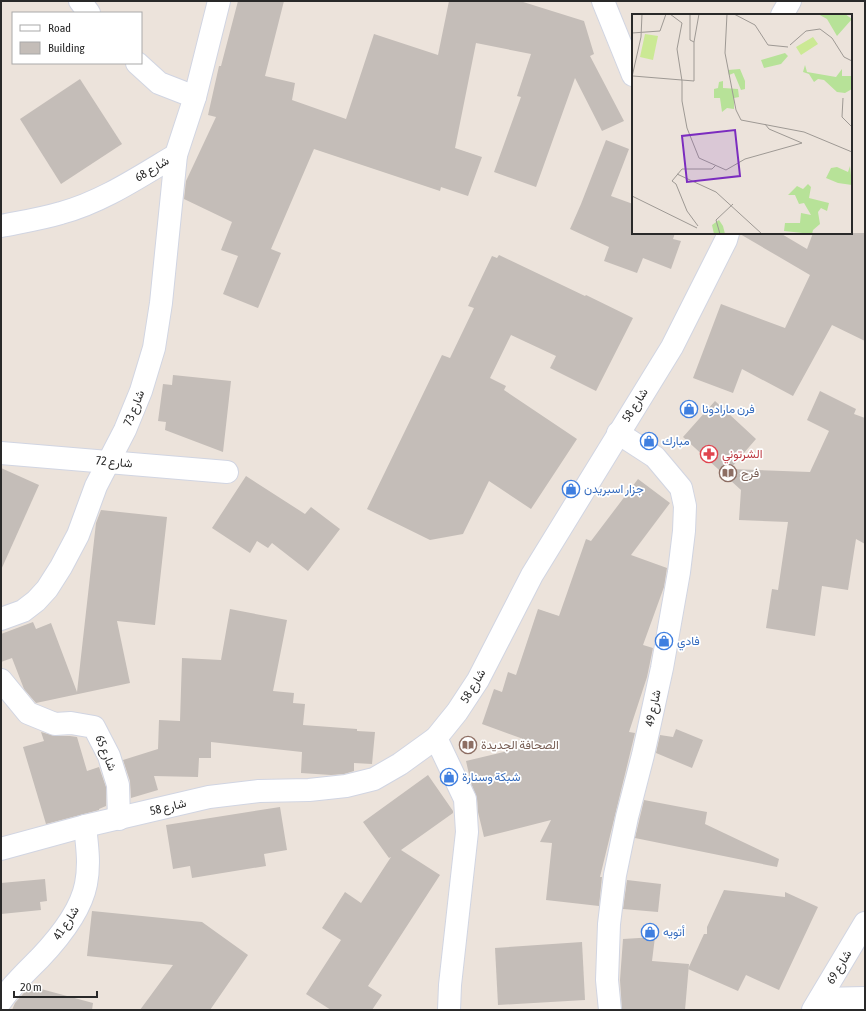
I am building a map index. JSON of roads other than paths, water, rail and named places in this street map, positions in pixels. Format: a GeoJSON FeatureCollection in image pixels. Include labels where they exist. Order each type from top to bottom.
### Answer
{"type":"FeatureCollection","features":[{"type":"Feature","properties":{"kind":"street"},"geometry":{"type":"LineString","coordinates":[[80,1],[88,12]]}},
{"type":"Feature","properties":{"kind":"street","name":"شارع 68"},"geometry":{"type":"LineString","coordinates":[[1,226],[62,213],[91,202],[120,189],[176,155],[195,97],[219,1]]}},
{"type":"Feature","properties":{"kind":"street"},"geometry":{"type":"LineString","coordinates":[[603,1],[632,73]]}},
{"type":"Feature","properties":{"kind":"street"},"geometry":{"type":"LineString","coordinates":[[783,14],[790,1]]}},
{"type":"Feature","properties":{"kind":"street"},"geometry":{"type":"LineString","coordinates":[[138,64],[159,82],[195,97]]}},
{"type":"Feature","properties":{"kind":"street","name":"شارع 73"},"geometry":{"type":"LineString","coordinates":[[1,619],[23,611],[36,601],[47,589],[61,567],[78,535],[96,486],[125,430],[141,390],[154,348],[161,303],[176,155]]}},
{"type":"Feature","properties":{"kind":"street","name":"شارع 58"},"geometry":{"type":"LineString","coordinates":[[1,849],[85,826],[209,797],[259,791],[309,790],[346,786],[374,779],[400,764],[436,738],[457,712],[478,680],[532,574],[672,347],[726,235]]}},
{"type":"Feature","properties":{"kind":"street","name":"شارع 49"},"geometry":{"type":"LineString","coordinates":[[610,1010],[607,980],[609,924],[615,875],[662,668],[680,572],[685,506],[681,488],[655,457],[618,433]]}},
{"type":"Feature","properties":{"kind":"street","name":"شارع 72"},"geometry":{"type":"LineString","coordinates":[[1,453],[227,472]]}},
{"type":"Feature","properties":{"kind":"street","name":"شارع 65"},"geometry":{"type":"LineString","coordinates":[[1,680],[28,713],[55,724],[71,723],[94,727],[109,756],[118,785],[119,819]]}},
{"type":"Feature","properties":{"kind":"street"},"geometry":{"type":"LineString","coordinates":[[436,738],[465,799],[467,832],[448,1010]]}},
{"type":"Feature","properties":{"kind":"street","name":"شارع 41"},"geometry":{"type":"LineString","coordinates":[[1,1000],[58,937],[78,906],[87,878],[88,857],[85,826]]}},
{"type":"Feature","properties":{"kind":"street","name":"شارع 69"},"geometry":{"type":"LineString","coordinates":[[816,1005],[865,923]]}},
{"type":"Feature","properties":{"kind":"street"},"geometry":{"type":"LineString","coordinates":[[816,1005],[865,998]]}},
{"type":"Feature","properties":{"kind":"place","name":"فرن مارادونا"},"geometry":{"type":"Point","coordinates":[689,409]}},
{"type":"Feature","properties":{"kind":"place","name":"مبارك"},"geometry":{"type":"Point","coordinates":[649,441]}},
{"type":"Feature","properties":{"kind":"place","name":"الشرتوني"},"geometry":{"type":"Point","coordinates":[709,454]}},
{"type":"Feature","properties":{"kind":"place","name":"فرح"},"geometry":{"type":"Point","coordinates":[728,473]}},
{"type":"Feature","properties":{"kind":"place","name":"جزار اسبريدن"},"geometry":{"type":"Point","coordinates":[571,489]}},
{"type":"Feature","properties":{"kind":"place","name":"فادي"},"geometry":{"type":"Point","coordinates":[664,641]}},
{"type":"Feature","properties":{"kind":"place","name":"الصحافة الجديدة"},"geometry":{"type":"Point","coordinates":[468,745]}},
{"type":"Feature","properties":{"kind":"place","name":"شبكة وسنارة"},"geometry":{"type":"Point","coordinates":[449,777]}},
{"type":"Feature","properties":{"kind":"place","name":"أتويه"},"geometry":{"type":"Point","coordinates":[650,932]}}]}
